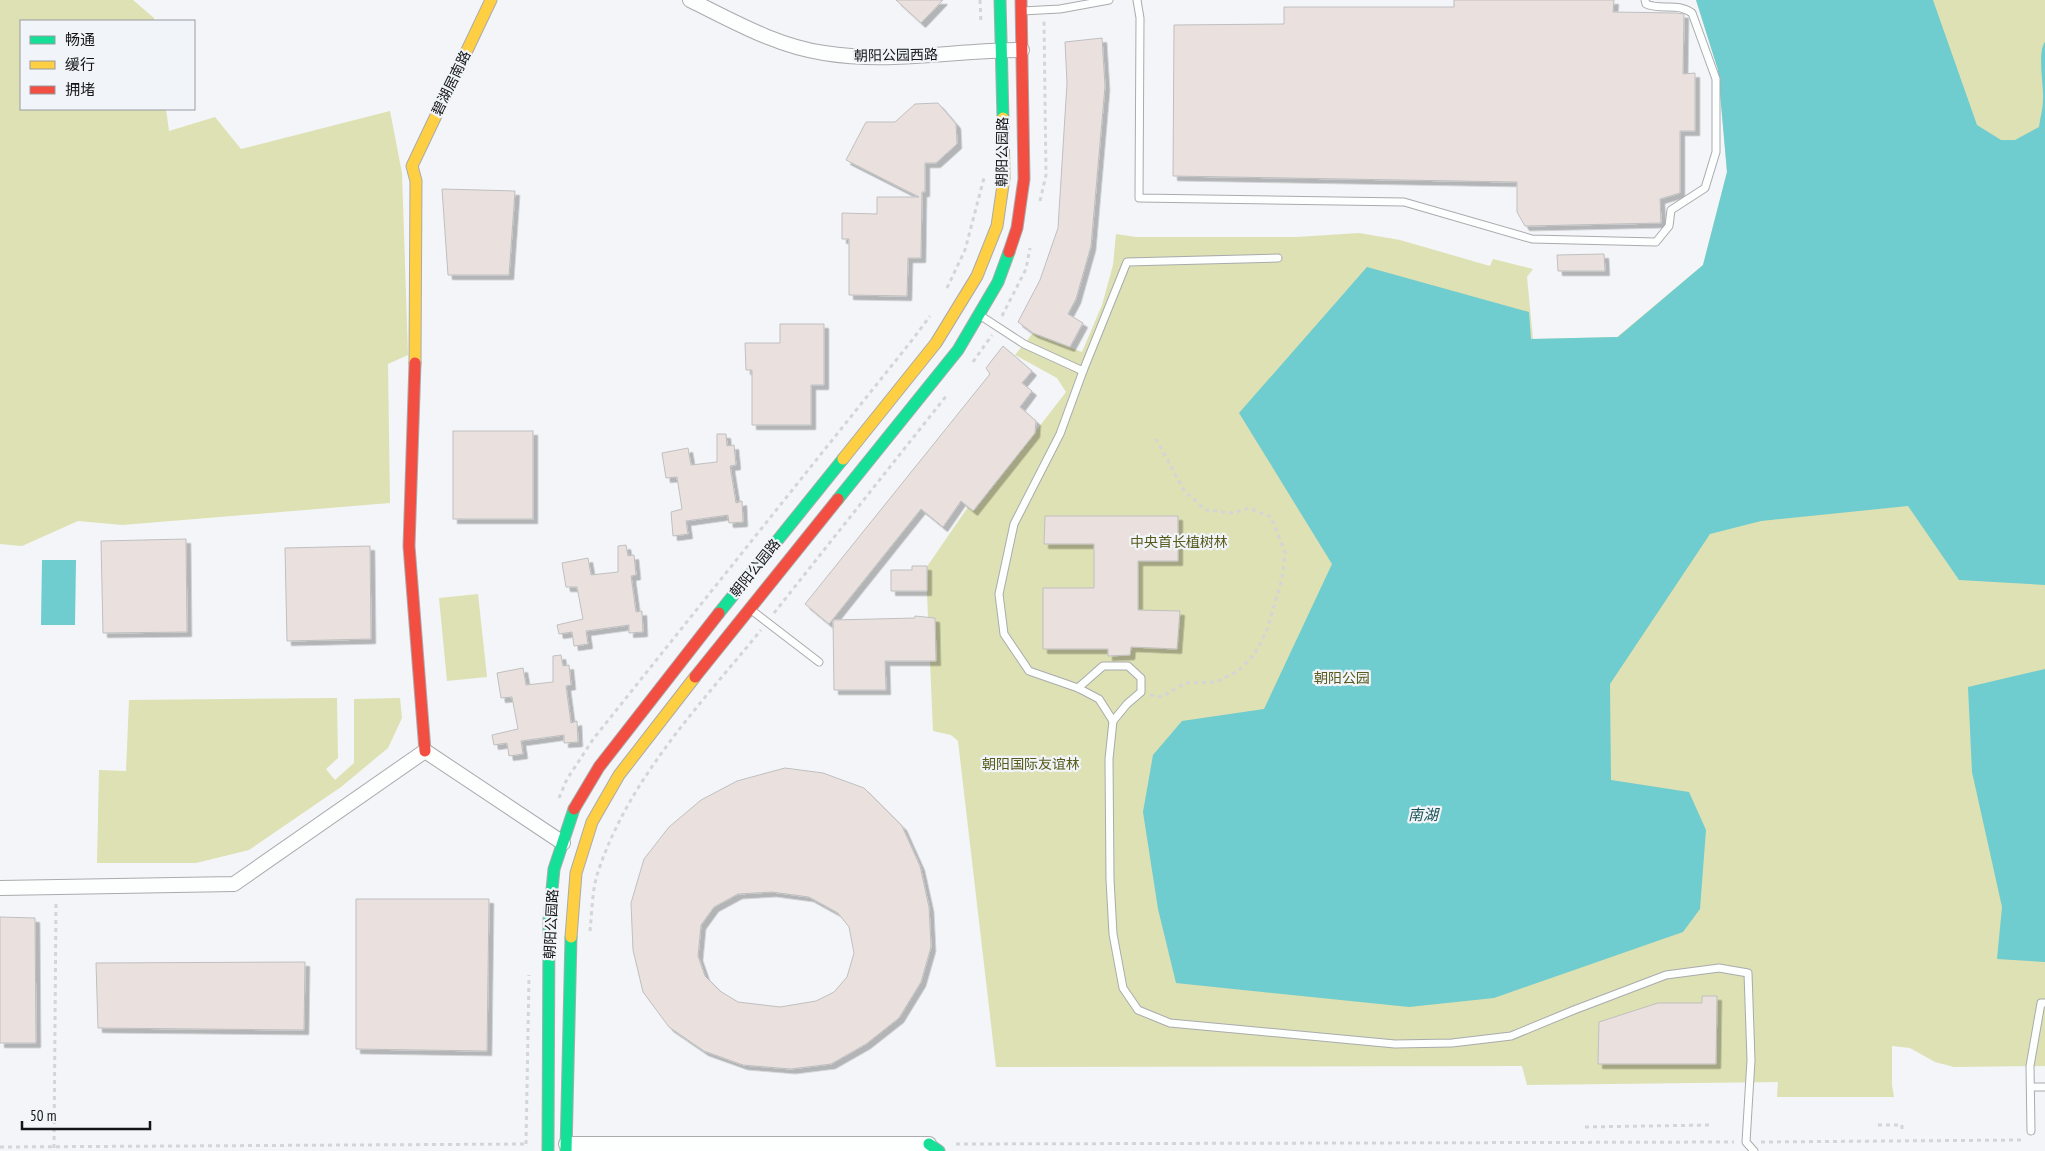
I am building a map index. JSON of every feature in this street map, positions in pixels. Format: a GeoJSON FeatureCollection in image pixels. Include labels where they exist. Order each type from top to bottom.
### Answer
{"type":"FeatureCollection","features":[{"type":"Feature","properties":{"kind":"main road","name":"碧湖居南路"},"geometry":{"type":"LineString","coordinates":[[425,751],[410,546],[416,342],[416,181],[412,166],[491,0]]}},
{"type":"Feature","properties":{"kind":"main road","name":"朝阳公园路"},"geometry":{"type":"LineString","coordinates":[[548,1148],[549,920],[554,869],[572,813],[599,767],[656,692],[936,343],[978,276],[997,226],[1004,178],[1000,0]]}},
{"type":"Feature","properties":{"kind":"main road","name":"朝阳公园路"},"geometry":{"type":"LineString","coordinates":[[566,1148],[571,923],[576,873],[592,822],[619,775],[750,608],[958,350],[998,282],[1017,228],[1024,179],[1021,6]]}},
{"type":"Feature","properties":{"kind":"street","name":"朝阳公园西路"},"geometry":{"type":"LineString","coordinates":[[690,0],[770,39],[823,53],[876,58],[1022,50]]}},
{"type":"Feature","properties":{"kind":"street"},"geometry":{"type":"LineString","coordinates":[[0,888],[234,884],[425,751],[563,843]]}},
{"type":"Feature","properties":{"kind":"street"},"geometry":{"type":"LineString","coordinates":[[566,1148],[934,1147]]}},
{"type":"Feature","properties":{"kind":"lane"},"geometry":{"type":"LineString","coordinates":[[1021,6],[1044,10],[1109,0]]}},
{"type":"Feature","properties":{"kind":"lane"},"geometry":{"type":"LineString","coordinates":[[1137,0],[1140,18],[1139,198],[1404,202],[1532,239],[1656,242],[1668,226],[1671,210],[1705,188],[1716,152],[1716,79],[1692,13],[1684,7],[1653,7],[1646,4],[1645,0]]}},
{"type":"Feature","properties":{"kind":"lane"},"geometry":{"type":"LineString","coordinates":[[1113,721],[1099,699],[1078,688],[1029,671],[1004,634],[998,594],[1014,524],[1060,434],[1083,370],[1127,262],[1278,258]]}},
{"type":"Feature","properties":{"kind":"lane"},"geometry":{"type":"LineString","coordinates":[[978,314],[1024,344],[1083,370]]}},
{"type":"Feature","properties":{"kind":"lane"},"geometry":{"type":"LineString","coordinates":[[750,608],[820,662]]}},
{"type":"Feature","properties":{"kind":"lane"},"geometry":{"type":"LineString","coordinates":[[1078,688],[1103,666],[1128,666],[1141,678],[1141,692],[1127,704],[1113,721],[1109,759],[1110,880],[1113,934],[1123,988],[1138,1010],[1170,1023],[1178,1024],[1395,1044],[1452,1043],[1511,1036],[1666,975],[1719,968],[1748,973],[1751,1060],[1746,1142],[1754,1151]]}},
{"type":"Feature","properties":{"kind":"lane"},"geometry":{"type":"LineString","coordinates":[[2032,1131],[2030,1066],[2041,1003],[2045,1002]]}},
{"type":"Feature","properties":{"kind":"lane"},"geometry":{"type":"LineString","coordinates":[[2031,1087],[2045,1087]]}},
{"type":"Feature","properties":{"kind":"path"},"geometry":{"type":"LineString","coordinates":[[1038,210],[1046,175],[1044,10]]}},
{"type":"Feature","properties":{"kind":"path"},"geometry":{"type":"LineString","coordinates":[[967,370],[997,327],[1026,269],[1031,244]]}},
{"type":"Feature","properties":{"kind":"path"},"geometry":{"type":"LineString","coordinates":[[590,934],[596,876],[625,808],[654,761],[949,392]]}},
{"type":"Feature","properties":{"kind":"path"},"geometry":{"type":"LineString","coordinates":[[1141,692],[1162,697],[1185,684],[1216,682],[1238,671],[1253,656],[1266,633],[1282,579],[1285,552],[1271,517],[1249,508],[1233,513],[1206,510],[1185,492],[1156,439]]}},
{"type":"Feature","properties":{"kind":"path"},"geometry":{"type":"LineString","coordinates":[[54,1148],[56,886]]}},
{"type":"Feature","properties":{"kind":"path"},"geometry":{"type":"LineString","coordinates":[[1585,1127],[1712,1125]]}},
{"type":"Feature","properties":{"kind":"path"},"geometry":{"type":"LineString","coordinates":[[1878,1125],[1902,1125],[1902,1132]]}},
{"type":"Feature","properties":{"kind":"path"},"geometry":{"type":"LineString","coordinates":[[934,1147],[2026,1140]]}},
{"type":"Feature","properties":{"kind":"path"},"geometry":{"type":"LineString","coordinates":[[0,1147],[548,1148]]}},
{"type":"Feature","properties":{"kind":"green space"},"geometry":{"type":"Polygon","coordinates":[[[0,0],[133,0],[154,18],[154,20],[20,20],[20,110],[166,110],[169,131],[215,117],[241,149],[390,111],[402,173],[408,355],[388,364],[390,503],[122,525],[78,521],[22,546],[0,544],[0,0]]]}},
{"type":"Feature","properties":{"kind":"green space","name":"朝阳公园"},"geometry":{"type":"Polygon","coordinates":[[[1696,0],[2045,0],[2045,1066],[1954,1067],[1935,1062],[1910,1048],[1892,1046],[1892,1085],[1894,1097],[1777,1097],[1778,1082],[1527,1085],[1522,1066],[996,1067],[958,741],[951,735],[933,731],[930,661],[936,660],[935,618],[928,618],[926,568],[968,507],[974,511],[1066,392],[1057,378],[1015,355],[1033,333],[1082,352],[1102,305],[1113,265],[1116,234],[1136,237],[1297,237],[1359,233],[1400,240],[1490,266],[1493,259],[1533,269],[1527,277],[1533,339],[1617,337],[1703,265],[1727,172],[1718,70],[1696,0]]]}},
{"type":"Feature","properties":{"kind":"green space"},"geometry":{"type":"Polygon","coordinates":[[[478,594],[487,677],[447,681],[439,598],[478,594]]]}},
{"type":"Feature","properties":{"kind":"green space"},"geometry":{"type":"Polygon","coordinates":[[[337,698],[338,758],[326,769],[335,780],[354,763],[354,699],[400,698],[402,718],[388,748],[341,787],[249,850],[196,863],[97,863],[99,770],[126,771],[129,700],[337,698]]]}},
{"type":"Feature","properties":{"kind":"water","name":"南湖"},"geometry":{"type":"Polygon","coordinates":[[[1696,0],[1933,0],[1977,125],[2001,140],[2015,140],[2039,127],[2043,107],[2041,53],[2045,42],[2045,585],[1959,580],[1908,506],[1761,521],[1710,534],[1610,684],[1611,780],[1689,792],[1706,830],[1700,909],[1683,932],[1494,998],[1409,1007],[1176,983],[1158,909],[1143,812],[1153,755],[1182,721],[1264,709],[1332,564],[1239,413],[1367,267],[1529,312],[1531,339],[1618,337],[1703,265],[1727,172],[1718,70],[1696,0]]]}},
{"type":"Feature","properties":{"kind":"water"},"geometry":{"type":"Polygon","coordinates":[[[42,560],[76,560],[75,625],[41,625],[42,560]]]}},
{"type":"Feature","properties":{"kind":"water"},"geometry":{"type":"Polygon","coordinates":[[[2045,669],[2045,962],[1997,959],[2002,907],[1972,772],[1968,687],[2045,669]]]}},
{"type":"Feature","properties":{"kind":"building"},"geometry":{"type":"Polygon","coordinates":[[[896,0],[943,0],[921,23],[896,0]]]}},
{"type":"Feature","properties":{"kind":"building"},"geometry":{"type":"Polygon","coordinates":[[[1454,0],[1614,0],[1613,12],[1684,14],[1683,74],[1695,73],[1695,131],[1680,131],[1680,193],[1660,199],[1661,223],[1525,226],[1517,212],[1517,182],[1173,176],[1174,25],[1284,24],[1284,7],[1454,7],[1454,0]]]}},
{"type":"Feature","properties":{"kind":"building"},"geometry":{"type":"Polygon","coordinates":[[[1102,38],[1105,86],[1091,246],[1076,299],[1068,314],[1083,323],[1070,347],[1033,333],[1018,322],[1040,280],[1058,228],[1067,83],[1065,42],[1102,38]]]}},
{"type":"Feature","properties":{"kind":"building"},"geometry":{"type":"Polygon","coordinates":[[[938,103],[956,124],[957,144],[936,163],[925,163],[925,192],[922,192],[921,258],[908,258],[907,296],[849,295],[849,239],[842,239],[842,213],[877,214],[877,197],[919,197],[846,160],[866,122],[895,122],[915,104],[938,103]]]}},
{"type":"Feature","properties":{"kind":"building"},"geometry":{"type":"Polygon","coordinates":[[[442,189],[515,191],[509,275],[448,275],[442,189]]]}},
{"type":"Feature","properties":{"kind":"building"},"geometry":{"type":"Polygon","coordinates":[[[1604,254],[1605,271],[1558,271],[1557,255],[1604,254]]]}},
{"type":"Feature","properties":{"kind":"building"},"geometry":{"type":"Polygon","coordinates":[[[780,324],[824,324],[824,385],[811,385],[811,425],[752,425],[752,370],[746,370],[745,343],[780,343],[780,324]]]}},
{"type":"Feature","properties":{"kind":"building"},"geometry":{"type":"Polygon","coordinates":[[[1003,346],[1032,371],[1022,383],[1032,391],[1020,407],[1036,421],[1035,433],[973,511],[961,501],[943,527],[921,509],[829,624],[805,604],[990,374],[986,368],[1003,346]]]}},
{"type":"Feature","properties":{"kind":"building"},"geometry":{"type":"Polygon","coordinates":[[[453,431],[533,431],[533,519],[453,519],[453,431]]]}},
{"type":"Feature","properties":{"kind":"building"},"geometry":{"type":"Polygon","coordinates":[[[717,434],[726,434],[727,446],[734,445],[736,465],[730,466],[736,503],[742,501],[743,522],[729,523],[728,515],[686,521],[688,534],[673,536],[671,512],[682,509],[677,477],[666,478],[662,453],[688,448],[691,465],[717,462],[717,434]]]}},
{"type":"Feature","properties":{"kind":"building"},"geometry":{"type":"Polygon","coordinates":[[[1045,516],[1178,516],[1178,561],[1138,561],[1138,610],[1180,611],[1177,649],[1131,647],[1130,655],[1108,656],[1108,649],[1043,649],[1043,588],[1094,588],[1094,544],[1044,544],[1045,516]]]}},
{"type":"Feature","properties":{"kind":"building"},"geometry":{"type":"Polygon","coordinates":[[[186,539],[187,632],[103,633],[101,541],[186,539]]]}},
{"type":"Feature","properties":{"kind":"building"},"geometry":{"type":"Polygon","coordinates":[[[626,545],[628,556],[634,555],[636,575],[631,576],[636,612],[642,611],[643,632],[629,633],[629,625],[586,631],[588,644],[574,646],[572,632],[559,634],[557,625],[583,619],[577,587],[566,587],[562,563],[588,558],[591,575],[618,572],[618,546],[626,545]]]}},
{"type":"Feature","properties":{"kind":"building"},"geometry":{"type":"Polygon","coordinates":[[[370,546],[371,639],[287,641],[285,548],[370,546]]]}},
{"type":"Feature","properties":{"kind":"building"},"geometry":{"type":"Polygon","coordinates":[[[912,566],[927,566],[927,591],[891,591],[891,570],[912,570],[912,566]]]}},
{"type":"Feature","properties":{"kind":"building"},"geometry":{"type":"Polygon","coordinates":[[[915,616],[935,618],[936,661],[885,661],[886,690],[834,690],[833,620],[915,618],[915,616]]]}},
{"type":"Feature","properties":{"kind":"building"},"geometry":{"type":"Polygon","coordinates":[[[561,655],[563,666],[569,665],[571,685],[566,686],[571,723],[577,721],[578,742],[564,743],[564,735],[521,741],[523,754],[509,756],[507,743],[494,745],[492,735],[518,729],[512,697],[501,698],[497,673],[523,668],[526,685],[553,682],[553,656],[561,655]]]}},
{"type":"Feature","properties":{"kind":"building"},"geometry":{"type":"Polygon","coordinates":[[[785,768],[823,773],[864,788],[902,826],[920,866],[929,907],[931,947],[921,982],[899,1018],[866,1044],[831,1064],[791,1069],[743,1065],[704,1051],[669,1027],[643,992],[633,950],[631,903],[644,859],[669,827],[701,800],[737,781],[785,768]],[[772,892],[738,894],[714,907],[701,925],[698,956],[705,976],[720,991],[738,1002],[780,1007],[816,1001],[834,992],[847,977],[854,953],[849,927],[838,913],[809,897],[772,892]]]}},
{"type":"Feature","properties":{"kind":"building"},"geometry":{"type":"Polygon","coordinates":[[[356,899],[489,899],[487,1051],[356,1049],[356,899]]]}},
{"type":"Feature","properties":{"kind":"building"},"geometry":{"type":"Polygon","coordinates":[[[0,917],[35,918],[36,1043],[0,1043],[0,917]]]}},
{"type":"Feature","properties":{"kind":"building"},"geometry":{"type":"Polygon","coordinates":[[[305,962],[304,1030],[98,1028],[96,963],[305,962]]]}},
{"type":"Feature","properties":{"kind":"building"},"geometry":{"type":"Polygon","coordinates":[[[1702,996],[1717,996],[1716,1064],[1598,1064],[1599,1022],[1658,1003],[1702,1003],[1702,996]]]}},
{"type":"Feature","properties":{"kind":"traffic: fast"},"geometry":{"type":"LineString","coordinates":[[1000,0],[1003,118]]}},
{"type":"Feature","properties":{"kind":"traffic: fast"},"geometry":{"type":"LineString","coordinates":[[838,499],[958,350],[998,282],[1009,252]]}},
{"type":"Feature","properties":{"kind":"traffic: fast"},"geometry":{"type":"LineString","coordinates":[[719,613],[843,459]]}},
{"type":"Feature","properties":{"kind":"traffic: fast"},"geometry":{"type":"LineString","coordinates":[[548,1151],[549,920],[554,869],[574,809]]}},
{"type":"Feature","properties":{"kind":"traffic: fast"},"geometry":{"type":"LineString","coordinates":[[566,1151],[571,937]]}},
{"type":"Feature","properties":{"kind":"traffic: fast"},"geometry":{"type":"LineString","coordinates":[[929,1144],[939,1151]]}},
{"type":"Feature","properties":{"kind":"traffic: slow"},"geometry":{"type":"LineString","coordinates":[[415,363],[416,181],[412,166],[491,0]]}},
{"type":"Feature","properties":{"kind":"traffic: slow"},"geometry":{"type":"LineString","coordinates":[[843,459],[936,343],[977,276],[997,226],[1004,178],[1003,118]]}},
{"type":"Feature","properties":{"kind":"traffic: slow"},"geometry":{"type":"LineString","coordinates":[[571,937],[576,873],[592,822],[619,775],[695,677]]}},
{"type":"Feature","properties":{"kind":"traffic: jam"},"geometry":{"type":"LineString","coordinates":[[1009,252],[1017,228],[1024,179],[1021,0]]}},
{"type":"Feature","properties":{"kind":"traffic: jam"},"geometry":{"type":"LineString","coordinates":[[415,363],[409,546],[425,751]]}},
{"type":"Feature","properties":{"kind":"traffic: jam"},"geometry":{"type":"LineString","coordinates":[[695,677],[838,499]]}},
{"type":"Feature","properties":{"kind":"traffic: jam"},"geometry":{"type":"LineString","coordinates":[[574,809],[599,767],[719,613]]}},
{"type":"Feature","properties":{"kind":"park label","name":"中央首长植树林"},"geometry":{"type":"Point","coordinates":[1179,542]}},
{"type":"Feature","properties":{"kind":"park label","name":"朝阳国际友谊林"},"geometry":{"type":"Point","coordinates":[1031,764]}}]}
